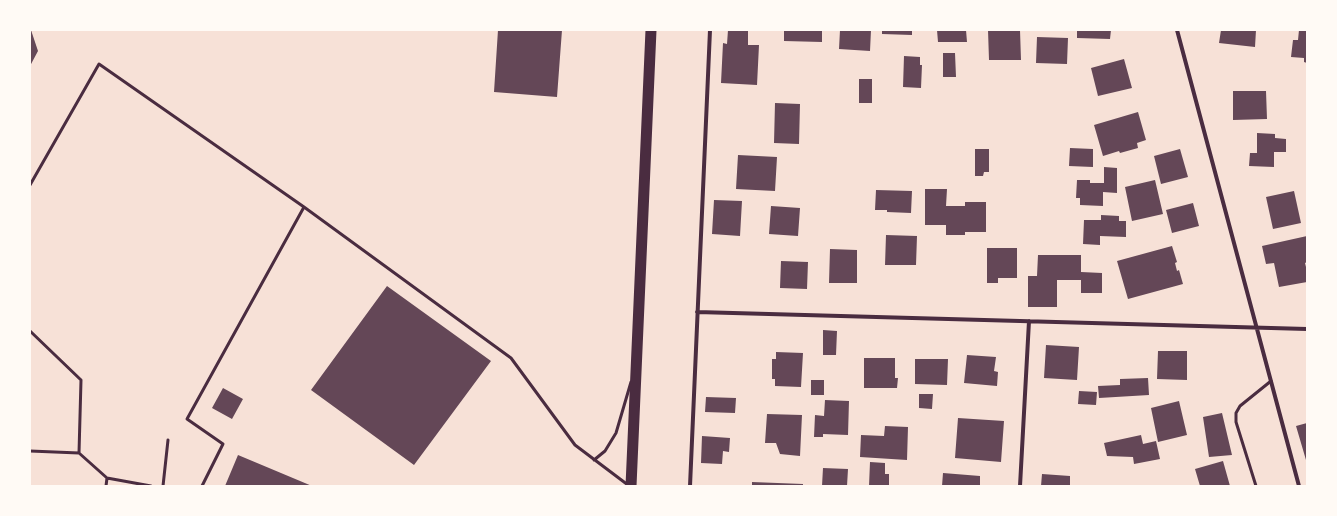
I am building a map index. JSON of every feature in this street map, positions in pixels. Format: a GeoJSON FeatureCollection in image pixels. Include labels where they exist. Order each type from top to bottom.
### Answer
{"type":"FeatureCollection","features":[{"type":"Feature","properties":{"kind":"highway"},"geometry":{"type":"LineString","coordinates":[[630,486],[651,30]]}},
{"type":"Feature","properties":{"kind":"street"},"geometry":{"type":"LineString","coordinates":[[690,486],[710,30]]}},
{"type":"Feature","properties":{"kind":"street"},"geometry":{"type":"LineString","coordinates":[[1177,30],[1299,486]]}},
{"type":"Feature","properties":{"kind":"street"},"geometry":{"type":"LineString","coordinates":[[697,312],[1307,329]]}},
{"type":"Feature","properties":{"kind":"street"},"geometry":{"type":"LineString","coordinates":[[1020,486],[1029,321]]}},
{"type":"Feature","properties":{"kind":"lane"},"geometry":{"type":"LineString","coordinates":[[30,185],[99,64],[304,207],[511,358],[575,445],[630,486]]}},
{"type":"Feature","properties":{"kind":"lane"},"geometry":{"type":"LineString","coordinates":[[202,486],[223,444],[187,419],[304,207]]}},
{"type":"Feature","properties":{"kind":"lane"},"geometry":{"type":"LineString","coordinates":[[30,331],[81,380],[79,453]]}},
{"type":"Feature","properties":{"kind":"lane"},"geometry":{"type":"LineString","coordinates":[[594,460],[605,451],[616,433],[636,364]]}},
{"type":"Feature","properties":{"kind":"lane"},"geometry":{"type":"LineString","coordinates":[[1256,486],[1236,422],[1236,413],[1240,406],[1271,381]]}},
{"type":"Feature","properties":{"kind":"lane"},"geometry":{"type":"LineString","coordinates":[[163,486],[168,440]]}},
{"type":"Feature","properties":{"kind":"lane"},"geometry":{"type":"LineString","coordinates":[[30,451],[79,453],[107,478],[151,486]]}},
{"type":"Feature","properties":{"kind":"lane"},"geometry":{"type":"LineString","coordinates":[[106,486],[107,478]]}},
{"type":"Feature","properties":{"kind":"building"},"geometry":{"type":"Polygon","coordinates":[[[30,30],[38,51],[30,66],[30,30]]]}},
{"type":"Feature","properties":{"kind":"building"},"geometry":{"type":"Polygon","coordinates":[[[498,30],[562,30],[557,97],[494,92],[498,30]]]}},
{"type":"Feature","properties":{"kind":"building"},"geometry":{"type":"Polygon","coordinates":[[[728,30],[748,30],[748,45],[759,45],[757,85],[721,83],[723,43],[727,44],[728,30]]]}},
{"type":"Feature","properties":{"kind":"building"},"geometry":{"type":"Polygon","coordinates":[[[784,30],[822,30],[822,42],[784,41],[784,30]]]}},
{"type":"Feature","properties":{"kind":"building"},"geometry":{"type":"Polygon","coordinates":[[[840,30],[871,30],[870,51],[839,49],[840,30]]]}},
{"type":"Feature","properties":{"kind":"building"},"geometry":{"type":"Polygon","coordinates":[[[882,30],[912,30],[912,35],[882,34],[882,30]]]}},
{"type":"Feature","properties":{"kind":"building"},"geometry":{"type":"Polygon","coordinates":[[[937,30],[966,30],[967,42],[938,42],[937,30]]]}},
{"type":"Feature","properties":{"kind":"building"},"geometry":{"type":"Polygon","coordinates":[[[988,30],[1020,30],[1021,60],[989,60],[988,30]]]}},
{"type":"Feature","properties":{"kind":"building"},"geometry":{"type":"Polygon","coordinates":[[[1077,30],[1111,30],[1110,39],[1077,38],[1077,30]]]}},
{"type":"Feature","properties":{"kind":"building"},"geometry":{"type":"Polygon","coordinates":[[[1221,30],[1256,30],[1255,47],[1219,43],[1221,30]]]}},
{"type":"Feature","properties":{"kind":"building"},"geometry":{"type":"Polygon","coordinates":[[[1299,30],[1307,30],[1307,63],[1304,62],[1304,58],[1291,57],[1293,40],[1298,40],[1299,30]]]}},
{"type":"Feature","properties":{"kind":"building"},"geometry":{"type":"Polygon","coordinates":[[[1037,37],[1068,38],[1067,64],[1036,63],[1037,37]]]}},
{"type":"Feature","properties":{"kind":"building"},"geometry":{"type":"Polygon","coordinates":[[[943,53],[955,53],[956,77],[943,77],[943,53]]]}},
{"type":"Feature","properties":{"kind":"building"},"geometry":{"type":"Polygon","coordinates":[[[904,56],[920,57],[920,65],[922,65],[921,88],[903,87],[904,56]]]}},
{"type":"Feature","properties":{"kind":"building"},"geometry":{"type":"Polygon","coordinates":[[[1124,59],[1132,88],[1098,96],[1091,68],[1124,59]]]}},
{"type":"Feature","properties":{"kind":"building"},"geometry":{"type":"Polygon","coordinates":[[[859,79],[872,79],[872,103],[859,103],[859,79]]]}},
{"type":"Feature","properties":{"kind":"building"},"geometry":{"type":"Polygon","coordinates":[[[1233,91],[1266,91],[1267,119],[1233,120],[1233,91]]]}},
{"type":"Feature","properties":{"kind":"building"},"geometry":{"type":"Polygon","coordinates":[[[775,103],[800,104],[799,144],[774,143],[775,103]]]}},
{"type":"Feature","properties":{"kind":"building"},"geometry":{"type":"Polygon","coordinates":[[[1138,112],[1146,140],[1137,143],[1138,148],[1120,153],[1119,151],[1103,156],[1094,125],[1138,112]]]}},
{"type":"Feature","properties":{"kind":"building"},"geometry":{"type":"Polygon","coordinates":[[[1257,133],[1275,134],[1275,138],[1286,139],[1286,152],[1274,152],[1274,167],[1249,166],[1250,153],[1257,153],[1257,133]]]}},
{"type":"Feature","properties":{"kind":"building"},"geometry":{"type":"Polygon","coordinates":[[[1070,148],[1093,149],[1093,167],[1069,166],[1070,148]]]}},
{"type":"Feature","properties":{"kind":"building"},"geometry":{"type":"Polygon","coordinates":[[[975,149],[989,149],[989,172],[984,172],[983,176],[975,176],[975,149]]]}},
{"type":"Feature","properties":{"kind":"building"},"geometry":{"type":"Polygon","coordinates":[[[1180,149],[1188,177],[1161,184],[1154,156],[1180,149]]]}},
{"type":"Feature","properties":{"kind":"building"},"geometry":{"type":"Polygon","coordinates":[[[738,155],[777,157],[775,191],[736,189],[738,155]]]}},
{"type":"Feature","properties":{"kind":"building"},"geometry":{"type":"Polygon","coordinates":[[[1104,167],[1117,168],[1117,193],[1103,192],[1103,206],[1080,205],[1080,198],[1076,198],[1077,180],[1090,180],[1090,183],[1104,183],[1104,167]]]}},
{"type":"Feature","properties":{"kind":"building"},"geometry":{"type":"Polygon","coordinates":[[[1155,180],[1163,214],[1132,221],[1125,187],[1155,180]]]}},
{"type":"Feature","properties":{"kind":"building"},"geometry":{"type":"Polygon","coordinates":[[[925,189],[947,189],[946,206],[965,206],[965,202],[986,202],[986,232],[965,232],[965,235],[946,235],[946,225],[925,225],[925,189]]]}},
{"type":"Feature","properties":{"kind":"building"},"geometry":{"type":"Polygon","coordinates":[[[876,190],[912,191],[911,213],[875,210],[876,190]]]}},
{"type":"Feature","properties":{"kind":"building"},"geometry":{"type":"Polygon","coordinates":[[[1294,191],[1301,223],[1273,229],[1266,197],[1294,191]]]}},
{"type":"Feature","properties":{"kind":"building"},"geometry":{"type":"Polygon","coordinates":[[[714,200],[742,201],[740,236],[712,234],[714,200]]]}},
{"type":"Feature","properties":{"kind":"building"},"geometry":{"type":"Polygon","coordinates":[[[1193,203],[1199,226],[1172,233],[1166,210],[1193,203]]]}},
{"type":"Feature","properties":{"kind":"building"},"geometry":{"type":"Polygon","coordinates":[[[771,206],[800,208],[798,236],[769,234],[771,206]]]}},
{"type":"Feature","properties":{"kind":"building"},"geometry":{"type":"Polygon","coordinates":[[[1101,215],[1119,216],[1119,221],[1126,221],[1126,237],[1100,236],[1100,245],[1083,244],[1084,220],[1101,220],[1101,215]]]}},
{"type":"Feature","properties":{"kind":"building"},"geometry":{"type":"Polygon","coordinates":[[[886,235],[917,236],[916,265],[885,265],[886,235]]]}},
{"type":"Feature","properties":{"kind":"building"},"geometry":{"type":"Polygon","coordinates":[[[1307,236],[1307,262],[1305,263],[1307,282],[1279,287],[1274,263],[1266,264],[1262,246],[1307,236]]]}},
{"type":"Feature","properties":{"kind":"building"},"geometry":{"type":"Polygon","coordinates":[[[1172,246],[1177,262],[1175,263],[1177,271],[1179,270],[1183,284],[1128,299],[1117,261],[1172,246]]]}},
{"type":"Feature","properties":{"kind":"building"},"geometry":{"type":"Polygon","coordinates":[[[987,248],[1017,248],[1017,278],[998,278],[998,283],[987,283],[987,248]]]}},
{"type":"Feature","properties":{"kind":"building"},"geometry":{"type":"Polygon","coordinates":[[[830,249],[857,250],[857,283],[829,283],[830,249]]]}},
{"type":"Feature","properties":{"kind":"building"},"geometry":{"type":"Polygon","coordinates":[[[1038,255],[1081,255],[1081,272],[1102,273],[1102,293],[1081,293],[1081,280],[1057,280],[1057,307],[1028,307],[1028,276],[1037,276],[1038,255]]]}},
{"type":"Feature","properties":{"kind":"building"},"geometry":{"type":"Polygon","coordinates":[[[781,261],[808,262],[807,289],[780,288],[781,261]]]}},
{"type":"Feature","properties":{"kind":"building"},"geometry":{"type":"Polygon","coordinates":[[[387,286],[491,361],[414,465],[311,390],[387,286]]]}},
{"type":"Feature","properties":{"kind":"building"},"geometry":{"type":"Polygon","coordinates":[[[823,330],[837,331],[836,355],[823,355],[823,330]]]}},
{"type":"Feature","properties":{"kind":"building"},"geometry":{"type":"Polygon","coordinates":[[[1046,345],[1079,347],[1077,380],[1044,378],[1046,345]]]}},
{"type":"Feature","properties":{"kind":"building"},"geometry":{"type":"Polygon","coordinates":[[[1158,351],[1187,351],[1187,380],[1157,379],[1158,351]]]}},
{"type":"Feature","properties":{"kind":"building"},"geometry":{"type":"Polygon","coordinates":[[[776,352],[803,353],[801,387],[775,386],[775,379],[772,379],[772,359],[776,359],[776,352]]]}},
{"type":"Feature","properties":{"kind":"building"},"geometry":{"type":"Polygon","coordinates":[[[967,355],[996,357],[994,371],[998,372],[997,386],[964,383],[967,355]]]}},
{"type":"Feature","properties":{"kind":"building"},"geometry":{"type":"Polygon","coordinates":[[[864,358],[895,358],[895,378],[898,378],[897,388],[864,388],[864,358]]]}},
{"type":"Feature","properties":{"kind":"building"},"geometry":{"type":"Polygon","coordinates":[[[915,359],[948,359],[947,385],[915,384],[915,359]]]}},
{"type":"Feature","properties":{"kind":"building"},"geometry":{"type":"Polygon","coordinates":[[[1148,378],[1149,395],[1099,398],[1098,386],[1120,385],[1120,379],[1148,378]]]}},
{"type":"Feature","properties":{"kind":"building"},"geometry":{"type":"Polygon","coordinates":[[[811,380],[824,380],[824,395],[811,395],[811,380]]]}},
{"type":"Feature","properties":{"kind":"building"},"geometry":{"type":"Polygon","coordinates":[[[223,388],[243,399],[232,419],[212,408],[223,388]]]}},
{"type":"Feature","properties":{"kind":"building"},"geometry":{"type":"Polygon","coordinates":[[[1079,391],[1097,392],[1096,405],[1078,404],[1079,391]]]}},
{"type":"Feature","properties":{"kind":"building"},"geometry":{"type":"Polygon","coordinates":[[[919,394],[933,394],[932,409],[919,408],[919,394]]]}},
{"type":"Feature","properties":{"kind":"building"},"geometry":{"type":"Polygon","coordinates":[[[706,397],[736,398],[735,413],[705,412],[706,397]]]}},
{"type":"Feature","properties":{"kind":"building"},"geometry":{"type":"Polygon","coordinates":[[[825,400],[849,401],[848,435],[823,434],[823,437],[814,437],[815,415],[824,416],[825,400]]]}},
{"type":"Feature","properties":{"kind":"building"},"geometry":{"type":"Polygon","coordinates":[[[1179,401],[1187,435],[1158,442],[1151,408],[1179,401]]]}},
{"type":"Feature","properties":{"kind":"building"},"geometry":{"type":"Polygon","coordinates":[[[1222,413],[1232,455],[1209,457],[1203,417],[1222,413]]]}},
{"type":"Feature","properties":{"kind":"building"},"geometry":{"type":"Polygon","coordinates":[[[767,414],[802,415],[800,456],[780,454],[776,443],[765,443],[767,414]]]}},
{"type":"Feature","properties":{"kind":"building"},"geometry":{"type":"Polygon","coordinates":[[[958,418],[1004,421],[1001,462],[955,458],[958,418]]]}},
{"type":"Feature","properties":{"kind":"building"},"geometry":{"type":"Polygon","coordinates":[[[1307,423],[1307,460],[1306,460],[1296,426],[1307,423]]]}},
{"type":"Feature","properties":{"kind":"building"},"geometry":{"type":"Polygon","coordinates":[[[885,426],[908,427],[907,460],[860,457],[861,435],[884,436],[885,426]]]}},
{"type":"Feature","properties":{"kind":"building"},"geometry":{"type":"Polygon","coordinates":[[[1141,435],[1143,444],[1156,441],[1160,459],[1134,464],[1133,457],[1107,456],[1104,443],[1141,435]]]}},
{"type":"Feature","properties":{"kind":"building"},"geometry":{"type":"Polygon","coordinates":[[[702,436],[730,438],[729,452],[723,451],[722,464],[701,463],[702,436]]]}},
{"type":"Feature","properties":{"kind":"building"},"geometry":{"type":"Polygon","coordinates":[[[238,455],[312,486],[225,486],[238,455]]]}},
{"type":"Feature","properties":{"kind":"building"},"geometry":{"type":"Polygon","coordinates":[[[1223,461],[1230,486],[1200,486],[1195,469],[1223,461]]]}},
{"type":"Feature","properties":{"kind":"building"},"geometry":{"type":"Polygon","coordinates":[[[870,462],[885,463],[885,474],[889,474],[889,486],[869,486],[870,462]]]}},
{"type":"Feature","properties":{"kind":"building"},"geometry":{"type":"Polygon","coordinates":[[[823,468],[848,469],[847,486],[822,486],[823,468]]]}},
{"type":"Feature","properties":{"kind":"building"},"geometry":{"type":"Polygon","coordinates":[[[943,473],[980,476],[980,486],[942,486],[943,473]]]}},
{"type":"Feature","properties":{"kind":"building"},"geometry":{"type":"Polygon","coordinates":[[[1042,474],[1070,476],[1070,486],[1041,486],[1042,474]]]}},
{"type":"Feature","properties":{"kind":"building"},"geometry":{"type":"Polygon","coordinates":[[[752,482],[803,484],[803,486],[752,486],[752,482]]]}}]}
